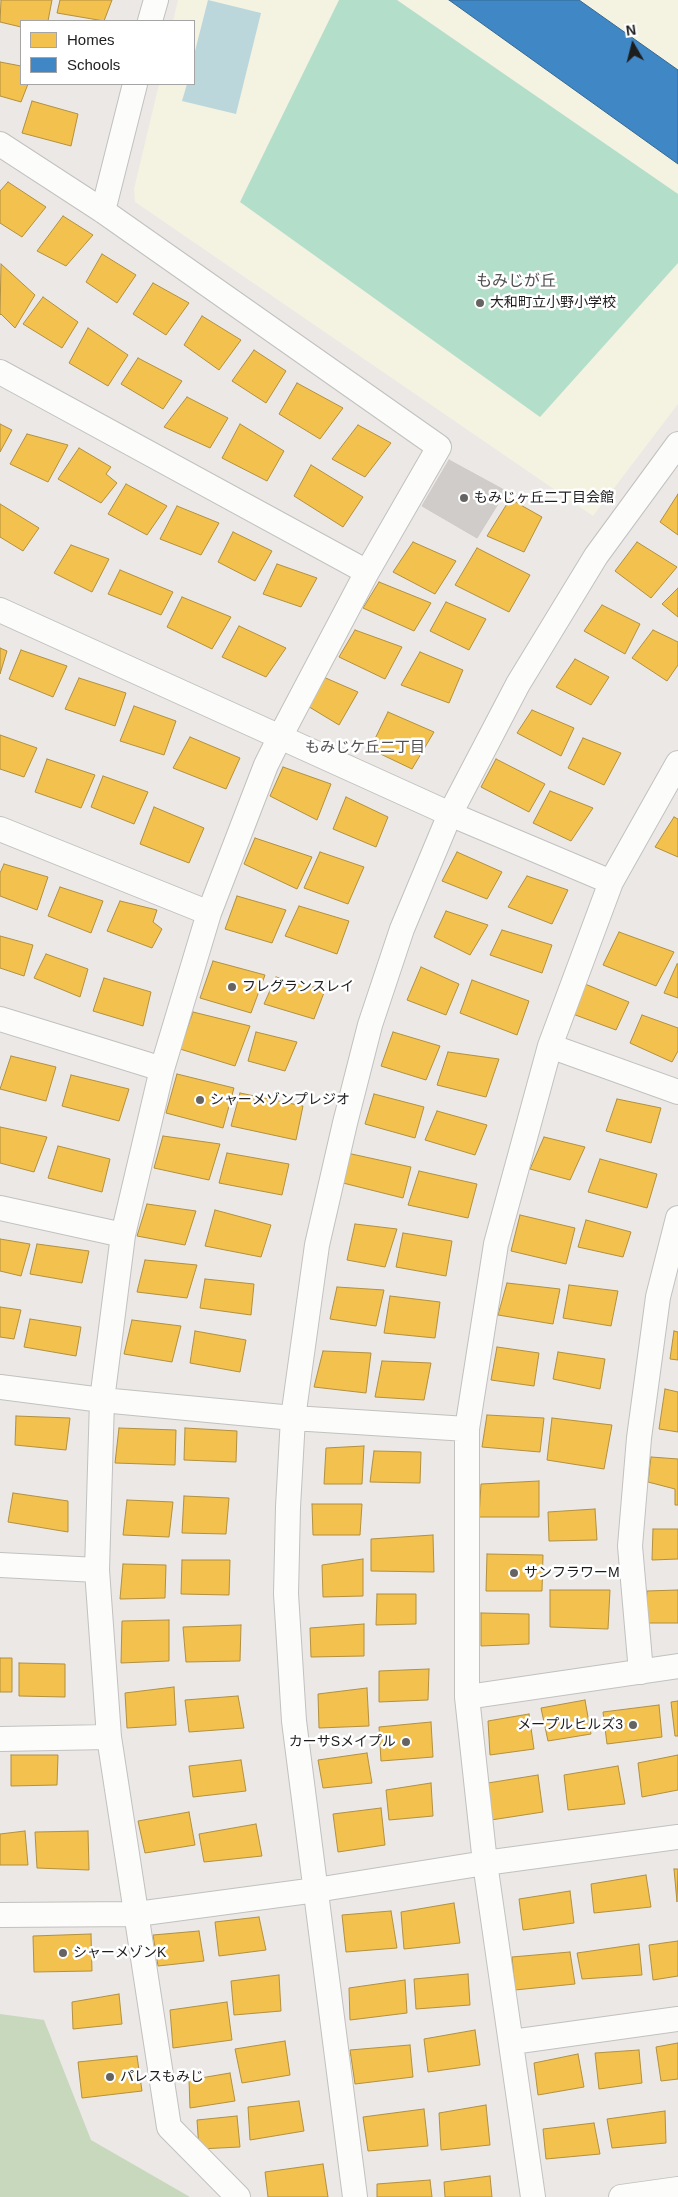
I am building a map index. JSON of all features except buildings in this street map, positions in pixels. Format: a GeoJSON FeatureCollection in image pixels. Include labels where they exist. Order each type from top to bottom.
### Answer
{"type":"FeatureCollection","features":[{"type":"Feature","properties":{"kind":"street"},"geometry":{"type":"LineString","coordinates":[[150,20],[156,0]]}},
{"type":"Feature","properties":{"kind":"street"},"geometry":{"type":"LineString","coordinates":[[103,210],[135,85]]}},
{"type":"Feature","properties":{"kind":"street"},"geometry":{"type":"LineString","coordinates":[[0,144],[103,210],[439,447],[367,572],[266,765],[209,913],[162,1069],[123,1235],[102,1400],[97,1570],[109,1737],[169,2127],[238,2197]]}},
{"type":"Feature","properties":{"kind":"street"},"geometry":{"type":"LineString","coordinates":[[0,372],[367,572]]}},
{"type":"Feature","properties":{"kind":"street"},"geometry":{"type":"LineString","coordinates":[[355,2197],[294,1721],[286,1594],[293,1418],[317,1245],[344,1123],[370,1025],[402,929],[450,814],[518,684],[585,573],[678,444]]}},
{"type":"Feature","properties":{"kind":"street"},"geometry":{"type":"LineString","coordinates":[[0,610],[450,814],[610,882]]}},
{"type":"Feature","properties":{"kind":"street"},"geometry":{"type":"LineString","coordinates":[[533,2197],[485,1863],[467,1697],[467,1429],[496,1244],[550,1046],[610,882],[678,764]]}},
{"type":"Feature","properties":{"kind":"street"},"geometry":{"type":"LineString","coordinates":[[0,829],[209,913]]}},
{"type":"Feature","properties":{"kind":"street"},"geometry":{"type":"LineString","coordinates":[[0,1019],[162,1069]]}},
{"type":"Feature","properties":{"kind":"street"},"geometry":{"type":"LineString","coordinates":[[550,1046],[678,1092]]}},
{"type":"Feature","properties":{"kind":"street"},"geometry":{"type":"LineString","coordinates":[[0,1208],[123,1235]]}},
{"type":"Feature","properties":{"kind":"street"},"geometry":{"type":"LineString","coordinates":[[641,1672],[630,1546],[639,1438],[658,1297],[678,1218]]}},
{"type":"Feature","properties":{"kind":"street"},"geometry":{"type":"LineString","coordinates":[[0,1387],[102,1400],[293,1418],[467,1429]]}},
{"type":"Feature","properties":{"kind":"street"},"geometry":{"type":"LineString","coordinates":[[0,1565],[97,1570]]}},
{"type":"Feature","properties":{"kind":"street"},"geometry":{"type":"LineString","coordinates":[[467,1697],[678,1666]]}},
{"type":"Feature","properties":{"kind":"street"},"geometry":{"type":"LineString","coordinates":[[0,1739],[109,1737]]}},
{"type":"Feature","properties":{"kind":"street"},"geometry":{"type":"LineString","coordinates":[[0,1915],[137,1914],[678,1837]]}},
{"type":"Feature","properties":{"kind":"street"},"geometry":{"type":"LineString","coordinates":[[512,2042],[678,2019]]}},
{"type":"Feature","properties":{"kind":"street"},"geometry":{"type":"LineString","coordinates":[[621,2197],[678,2189]]}},
{"type":"Feature","properties":{"kind":"shaded area","name":"大和町立小野小学校"},"geometry":{"type":"Polygon","coordinates":[[[178,0],[678,0],[678,404],[593,516],[135,202],[134,189],[159,85],[195,85],[195,20],[173,20],[178,0]]]}},
{"type":"Feature","properties":{"kind":"green space"},"geometry":{"type":"Polygon","coordinates":[[[339,0],[397,0],[678,194],[678,263],[540,417],[240,202],[339,0]]]}},
{"type":"Feature","properties":{"kind":"green space"},"geometry":{"type":"Polygon","coordinates":[[[0,2014],[44,2020],[91,2140],[190,2197],[0,2197],[0,2014]]]}},
{"type":"Feature","properties":{"kind":"water"},"geometry":{"type":"Polygon","coordinates":[[[208,0],[261,13],[236,114],[182,101],[187,85],[195,85],[195,51],[208,0]]]}},
{"type":"Feature","properties":{"kind":"place","name":"大和町立小野小学校"},"geometry":{"type":"Point","coordinates":[480,303]}},
{"type":"Feature","properties":{"kind":"place","name":"もみじヶ丘二丁目会館"},"geometry":{"type":"Point","coordinates":[464,498]}},
{"type":"Feature","properties":{"kind":"place","name":"フレグランスレイ"},"geometry":{"type":"Point","coordinates":[232,987]}},
{"type":"Feature","properties":{"kind":"place","name":"シャーメゾンプレジオ"},"geometry":{"type":"Point","coordinates":[200,1100]}},
{"type":"Feature","properties":{"kind":"place","name":"サンフラワーM"},"geometry":{"type":"Point","coordinates":[514,1573]}},
{"type":"Feature","properties":{"kind":"place","name":"メープルヒルズ3"},"geometry":{"type":"Point","coordinates":[633,1725]}},
{"type":"Feature","properties":{"kind":"place","name":"カーサSメイプル"},"geometry":{"type":"Point","coordinates":[406,1742]}},
{"type":"Feature","properties":{"kind":"place","name":"シャーメゾンK"},"geometry":{"type":"Point","coordinates":[63,1953]}},
{"type":"Feature","properties":{"kind":"place","name":"パレスもみじ"},"geometry":{"type":"Point","coordinates":[110,2077]}},
{"type":"Feature","properties":{"kind":"district","name":"もみじが丘"},"geometry":{"type":"Point","coordinates":[516,282]}},
{"type":"Feature","properties":{"kind":"district","name":"もみじケ丘二丁目"},"geometry":{"type":"Point","coordinates":[365,748]}}]}
